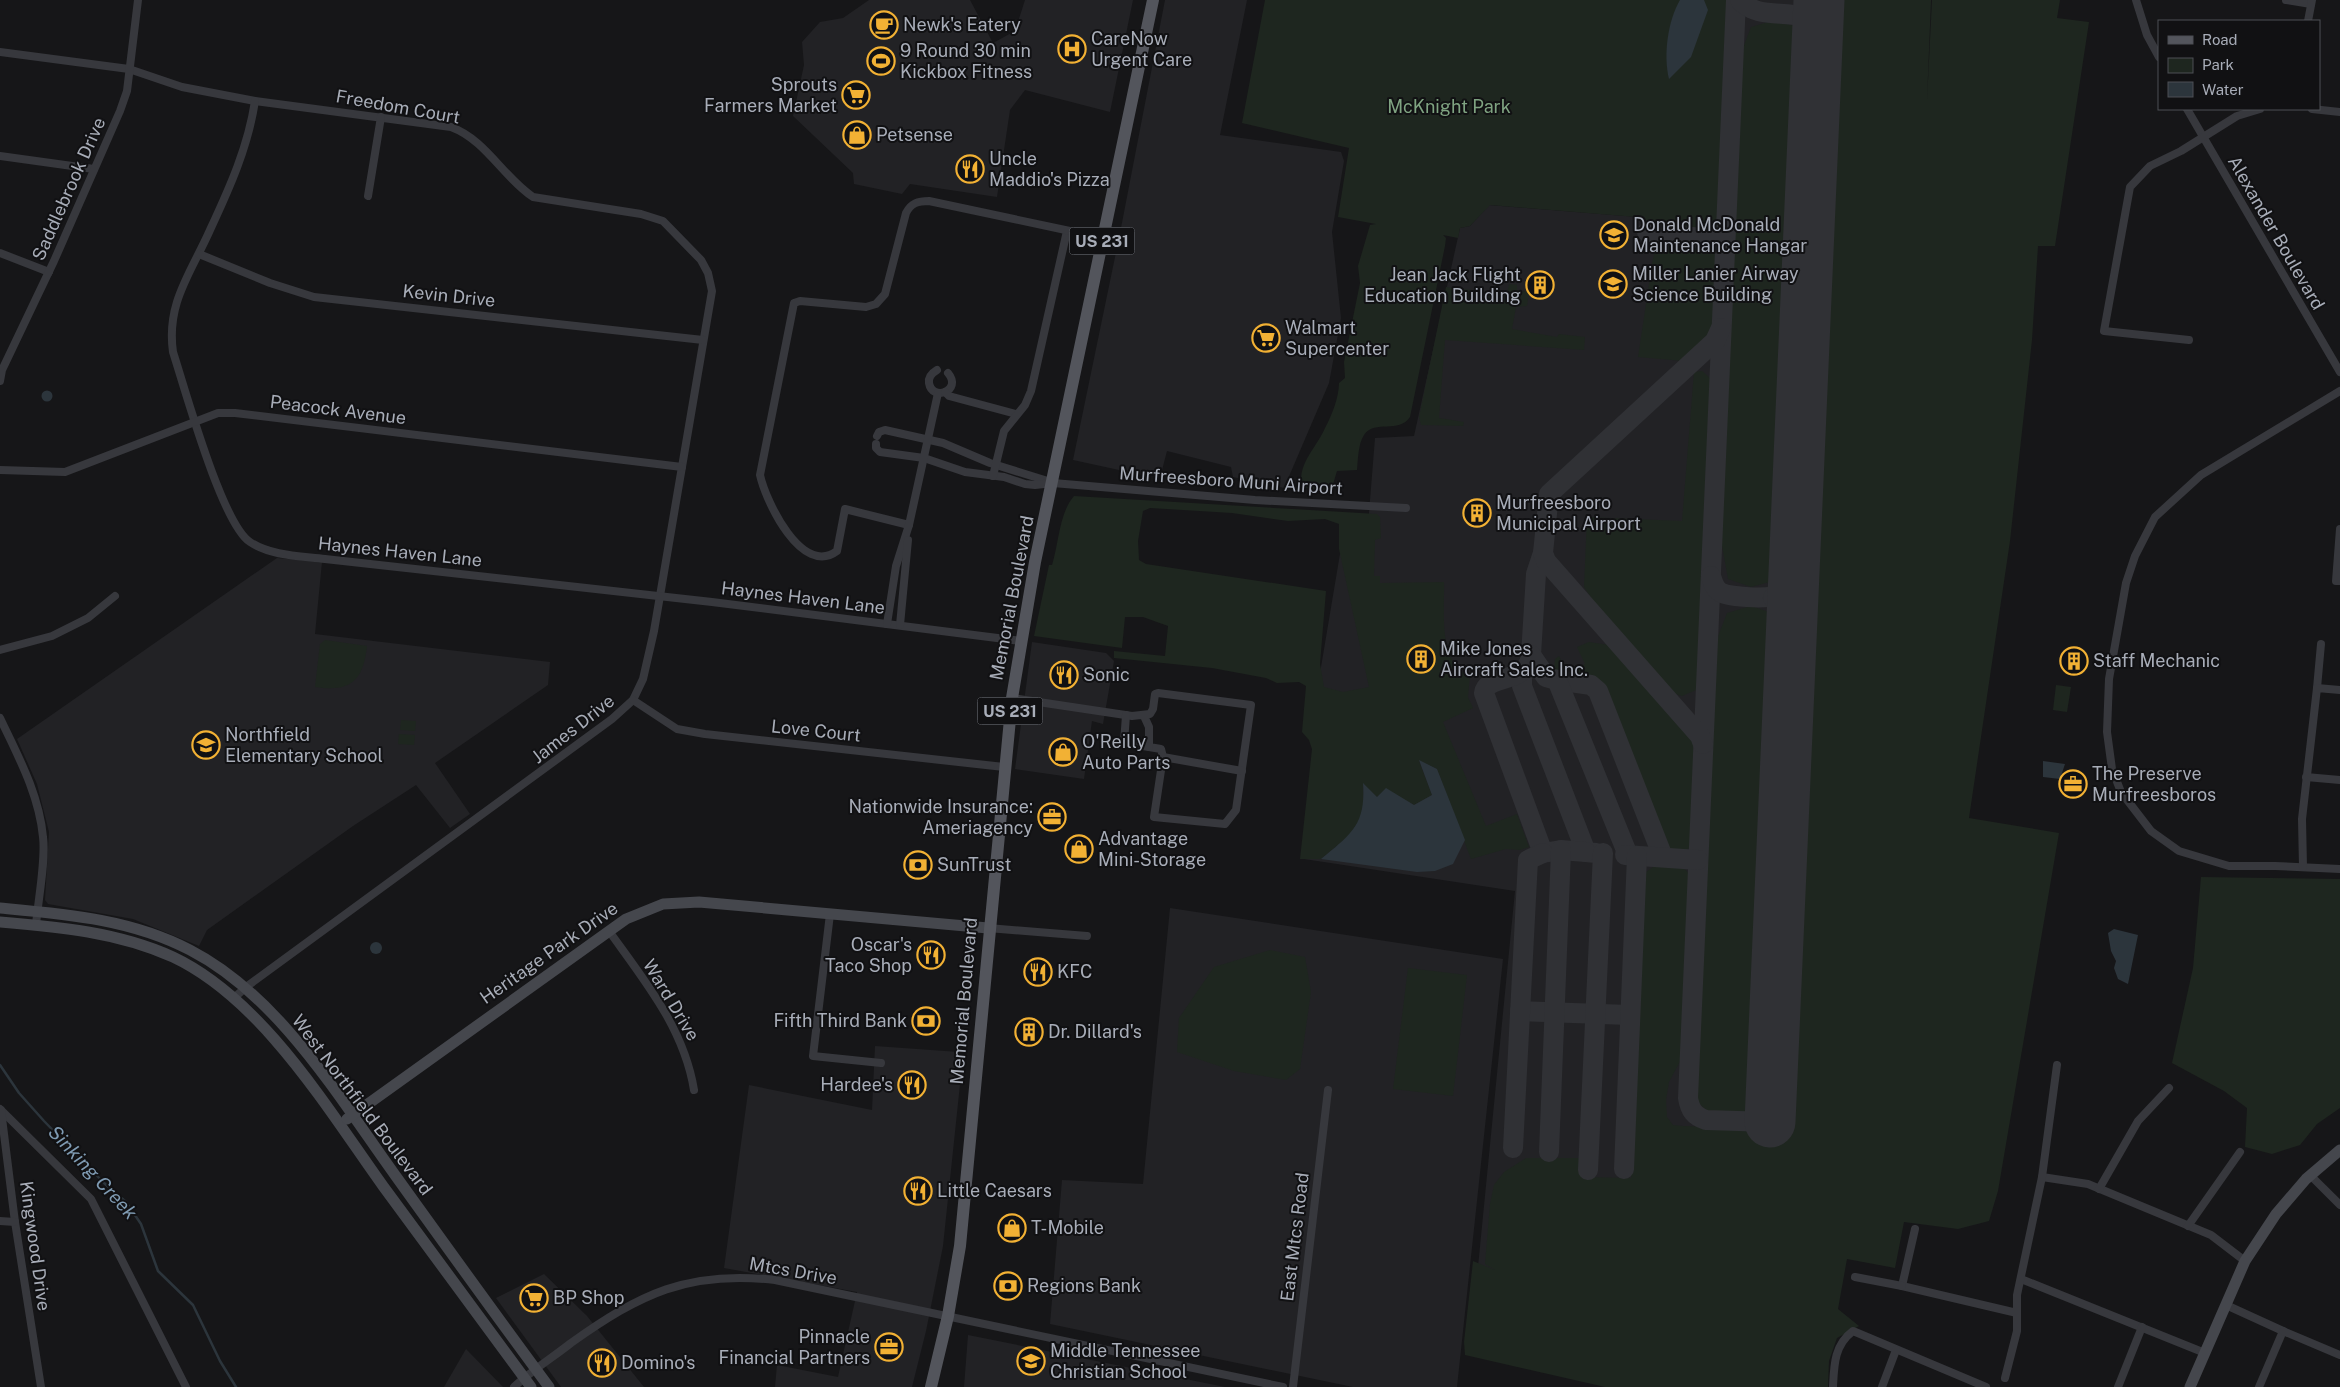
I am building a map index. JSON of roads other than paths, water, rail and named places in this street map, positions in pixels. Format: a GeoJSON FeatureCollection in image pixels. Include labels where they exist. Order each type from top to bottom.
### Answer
{"type":"FeatureCollection","features":[{"type":"Feature","properties":{"kind":"main road","name":"Memorial Boulevard"},"geometry":{"type":"LineString","coordinates":[[931,1387],[948,1316],[960,1246],[1004,767],[1021,641],[1035,562],[1153,0]]}},
{"type":"Feature","properties":{"kind":"main road","name":"Heritage Park Drive"},"geometry":{"type":"LineString","coordinates":[[340,1124],[608,931],[626,919],[663,904],[695,901],[988,928]]}},
{"type":"Feature","properties":{"kind":"main road","name":"West Northfield Boulevard"},"geometry":{"type":"LineString","coordinates":[[0,908],[92,917],[142,930],[191,950],[246,987],[296,1041],[352,1115],[549,1387]]}},
{"type":"Feature","properties":{"kind":"main road","name":"West Northfield Boulevard"},"geometry":{"type":"LineString","coordinates":[[0,922],[93,932],[136,943],[174,958],[206,977],[234,998],[264,1025],[340,1124],[527,1382]]}},
{"type":"Feature","properties":{"kind":"main road"},"geometry":{"type":"LineString","coordinates":[[2190,1387],[2245,1261],[2276,1214],[2311,1176],[2340,1150]]}},
{"type":"Feature","properties":{"kind":"main road"},"geometry":{"type":"LineString","coordinates":[[382,1184],[394,1175]]}},
{"type":"Feature","properties":{"kind":"street","name":"Saddlebrook Drive"},"geometry":{"type":"LineString","coordinates":[[0,381],[2,370],[49,272],[120,111],[127,90],[138,0]]}},
{"type":"Feature","properties":{"kind":"street"},"geometry":{"type":"LineString","coordinates":[[2136,0],[2146,35],[2158,55]]}},
{"type":"Feature","properties":{"kind":"street"},"geometry":{"type":"LineString","coordinates":[[2286,0],[2311,2],[2308,20]]}},
{"type":"Feature","properties":{"kind":"street","name":"Freedom Court"},"geometry":{"type":"LineString","coordinates":[[0,52],[129,69],[182,87],[255,100],[451,127],[466,133],[521,189],[534,197],[641,214],[663,221],[701,260],[708,273],[712,291],[703,340]]}},
{"type":"Feature","properties":{"kind":"street","name":"Haynes Haven Lane"},"geometry":{"type":"LineString","coordinates":[[255,100],[246,146],[199,254],[181,289],[172,314],[171,332],[174,352],[226,509],[241,534],[250,542],[281,553],[325,559],[660,596],[1021,641]]}},
{"type":"Feature","properties":{"kind":"street","name":"Alexander Boulevard"},"geometry":{"type":"LineString","coordinates":[[2188,110],[2202,138],[2340,372]]}},
{"type":"Feature","properties":{"kind":"street"},"geometry":{"type":"LineString","coordinates":[[2190,340],[2104,331],[2130,187],[2150,166],[2202,138],[2237,116],[2257,110]]}},
{"type":"Feature","properties":{"kind":"street"},"geometry":{"type":"LineString","coordinates":[[2320,110],[2340,112]]}},
{"type":"Feature","properties":{"kind":"street"},"geometry":{"type":"LineString","coordinates":[[368,196],[380,117]]}},
{"type":"Feature","properties":{"kind":"street"},"geometry":{"type":"LineString","coordinates":[[0,156],[94,169]]}},
{"type":"Feature","properties":{"kind":"street"},"geometry":{"type":"LineString","coordinates":[[909,525],[845,509],[837,551],[829,557],[819,558],[798,547],[766,496],[760,475],[794,303],[800,301],[866,307],[881,301],[886,294],[906,213],[910,206],[917,202],[929,201],[1103,238]]}},
{"type":"Feature","properties":{"kind":"street"},"geometry":{"type":"LineString","coordinates":[[993,476],[1004,431],[1025,405],[1036,374],[1067,231]]}},
{"type":"Feature","properties":{"kind":"street"},"geometry":{"type":"LineString","coordinates":[[0,253],[49,272]]}},
{"type":"Feature","properties":{"kind":"street","name":"Kevin Drive"},"geometry":{"type":"LineString","coordinates":[[199,254],[270,283],[314,297],[703,340]]}},
{"type":"Feature","properties":{"kind":"street","name":"James Drive"},"geometry":{"type":"LineString","coordinates":[[234,998],[246,987],[551,766],[633,700],[647,662],[660,596],[703,340]]}},
{"type":"Feature","properties":{"kind":"street"},"geometry":{"type":"LineString","coordinates":[[937,370],[931,375],[929,382],[931,389],[949,396],[1016,414]]}},
{"type":"Feature","properties":{"kind":"street"},"geometry":{"type":"LineString","coordinates":[[887,624],[896,566],[909,525],[928,439],[941,393],[952,383],[948,372]]}},
{"type":"Feature","properties":{"kind":"street"},"geometry":{"type":"LineString","coordinates":[[2340,391],[2201,475],[2156,517],[2135,556],[2126,582],[2109,679],[2107,732],[2112,769],[2121,792],[2151,831],[2179,851],[2229,866],[2340,869]]}},
{"type":"Feature","properties":{"kind":"street","name":"Peacock Avenue"},"geometry":{"type":"LineString","coordinates":[[0,470],[65,472],[218,413],[235,413],[682,467]]}},
{"type":"Feature","properties":{"kind":"street"},"geometry":{"type":"LineString","coordinates":[[885,430],[928,439],[996,464],[1053,482],[1035,485],[965,472],[924,458],[880,452],[876,440],[879,432],[885,430]]}},
{"type":"Feature","properties":{"kind":"street","name":"Murfreesboro Muni Airport"},"geometry":{"type":"LineString","coordinates":[[1053,482],[1256,500],[1406,508]]}},
{"type":"Feature","properties":{"kind":"street"},"geometry":{"type":"LineString","coordinates":[[900,625],[909,525]]}},
{"type":"Feature","properties":{"kind":"street"},"geometry":{"type":"LineString","coordinates":[[2340,530],[2336,581],[2340,581]]}},
{"type":"Feature","properties":{"kind":"street"},"geometry":{"type":"LineString","coordinates":[[0,650],[52,636],[88,618],[115,596]]}},
{"type":"Feature","properties":{"kind":"street"},"geometry":{"type":"LineString","coordinates":[[2302,867],[2302,819],[2322,644]]}},
{"type":"Feature","properties":{"kind":"street"},"geometry":{"type":"LineString","coordinates":[[2317,688],[2340,690]]}},
{"type":"Feature","properties":{"kind":"street"},"geometry":{"type":"LineString","coordinates":[[1012,698],[1144,716],[1150,714],[1153,709],[1155,694],[1158,693],[1251,705],[1236,810],[1225,824],[1154,817],[1163,757],[1161,749],[1124,743],[1126,715]]}},
{"type":"Feature","properties":{"kind":"street","name":"Love Court"},"geometry":{"type":"LineString","coordinates":[[633,700],[677,729],[705,734],[1004,767]]}},
{"type":"Feature","properties":{"kind":"street"},"geometry":{"type":"LineString","coordinates":[[1144,716],[1149,727],[1149,747]]}},
{"type":"Feature","properties":{"kind":"street"},"geometry":{"type":"LineString","coordinates":[[0,718],[28,777],[37,802],[44,838],[36,925]]}},
{"type":"Feature","properties":{"kind":"street"},"geometry":{"type":"LineString","coordinates":[[1163,757],[1242,771]]}},
{"type":"Feature","properties":{"kind":"street"},"geometry":{"type":"LineString","coordinates":[[2306,777],[2340,780]]}},
{"type":"Feature","properties":{"kind":"street"},"geometry":{"type":"LineString","coordinates":[[830,914],[813,1056],[882,1063]]}},
{"type":"Feature","properties":{"kind":"street"},"geometry":{"type":"LineString","coordinates":[[988,928],[1087,936]]}},
{"type":"Feature","properties":{"kind":"street","name":"Ward Drive"},"geometry":{"type":"LineString","coordinates":[[608,931],[658,999],[671,1022],[686,1052],[694,1090]]}},
{"type":"Feature","properties":{"kind":"street"},"geometry":{"type":"LineString","coordinates":[[2005,1378],[2017,1331],[2017,1295],[2042,1177],[2057,1065]]}},
{"type":"Feature","properties":{"kind":"street"},"geometry":{"type":"LineString","coordinates":[[2099,1188],[2138,1121],[2169,1088]]}},
{"type":"Feature","properties":{"kind":"street","name":"East Mtcs Road"},"geometry":{"type":"LineString","coordinates":[[1293,1387],[1328,1090]]}},
{"type":"Feature","properties":{"kind":"street"},"geometry":{"type":"LineString","coordinates":[[0,1109],[91,1199],[186,1387]]}},
{"type":"Feature","properties":{"kind":"street","name":"Kingwood Drive"},"geometry":{"type":"LineString","coordinates":[[0,1109],[15,1222],[41,1387]]}},
{"type":"Feature","properties":{"kind":"street"},"geometry":{"type":"LineString","coordinates":[[2188,1226],[2240,1152]]}},
{"type":"Feature","properties":{"kind":"street"},"geometry":{"type":"LineString","coordinates":[[2311,1176],[2340,1205]]}},
{"type":"Feature","properties":{"kind":"street"},"geometry":{"type":"LineString","coordinates":[[2042,1177],[2088,1184],[2099,1188],[2211,1236],[2245,1261]]}},
{"type":"Feature","properties":{"kind":"street"},"geometry":{"type":"LineString","coordinates":[[0,1221],[15,1222]]}},
{"type":"Feature","properties":{"kind":"street"},"geometry":{"type":"LineString","coordinates":[[1902,1286],[1915,1229]]}},
{"type":"Feature","properties":{"kind":"street","name":"Mtcs Drive"},"geometry":{"type":"LineString","coordinates":[[514,1387],[527,1382],[536,1369],[621,1310],[652,1294],[686,1282],[743,1276],[775,1280],[1283,1387]]}},
{"type":"Feature","properties":{"kind":"street"},"geometry":{"type":"LineString","coordinates":[[1855,1276],[2017,1313]]}},
{"type":"Feature","properties":{"kind":"street"},"geometry":{"type":"LineString","coordinates":[[2020,1279],[2205,1353]]}},
{"type":"Feature","properties":{"kind":"street"},"geometry":{"type":"LineString","coordinates":[[2226,1306],[2340,1355]]}},
{"type":"Feature","properties":{"kind":"street"},"geometry":{"type":"LineString","coordinates":[[2118,1387],[2142,1328]]}},
{"type":"Feature","properties":{"kind":"street"},"geometry":{"type":"LineString","coordinates":[[1833,1387],[1835,1358],[1839,1346],[1853,1331],[1986,1387]]}},
{"type":"Feature","properties":{"kind":"street"},"geometry":{"type":"LineString","coordinates":[[2259,1387],[2283,1331]]}},
{"type":"Feature","properties":{"kind":"street"},"geometry":{"type":"LineString","coordinates":[[1882,1387],[1896,1350]]}},
{"type":"Feature","properties":{"kind":"water"},"geometry":{"type":"Polygon","coordinates":[[[1680,0],[1704,0],[1708,10],[1691,57],[1669,79],[1667,70],[1668,38],[1672,17],[1680,0]]]}},
{"type":"Feature","properties":{"kind":"water"},"geometry":{"type":"Polygon","coordinates":[[[47,390],[53,396],[47,402],[41,396],[47,390]]]}},
{"type":"Feature","properties":{"kind":"water"},"geometry":{"type":"Polygon","coordinates":[[[1419,760],[1437,769],[1465,840],[1453,864],[1435,871],[1417,872],[1321,859],[1348,835],[1359,819],[1362,809],[1363,783],[1377,797],[1386,788],[1414,805],[1432,795],[1419,760]]]}},
{"type":"Feature","properties":{"kind":"water"},"geometry":{"type":"Polygon","coordinates":[[[2043,761],[2065,764],[2060,779],[2043,777],[2043,761]]]}},
{"type":"Feature","properties":{"kind":"water"},"geometry":{"type":"Polygon","coordinates":[[[2114,929],[2138,935],[2128,984],[2118,979],[2114,968],[2116,961],[2111,951],[2108,933],[2114,929]]]}},
{"type":"Feature","properties":{"kind":"water"},"geometry":{"type":"Polygon","coordinates":[[[376,942],[382,948],[376,954],[370,948],[376,942]]]}},
{"type":"Feature","properties":{"kind":"waterway","name":"Sinking Creek"},"geometry":{"type":"LineString","coordinates":[[0,1065],[19,1093],[44,1121],[104,1183],[126,1202],[141,1224],[158,1271],[193,1305],[220,1361],[236,1387]]}},
{"type":"Feature","properties":{"kind":"place","name":"Newk's Eatery"},"geometry":{"type":"Point","coordinates":[884,25]}},
{"type":"Feature","properties":{"kind":"place","name":"CareNow Urgent Care"},"geometry":{"type":"Point","coordinates":[1072,49]}},
{"type":"Feature","properties":{"kind":"place","name":"9 Round 30 min Kickbox Fitness"},"geometry":{"type":"Point","coordinates":[881,61]}},
{"type":"Feature","properties":{"kind":"place","name":"Sprouts Farmers Market"},"geometry":{"type":"Point","coordinates":[856,95]}},
{"type":"Feature","properties":{"kind":"place","name":"Petsense"},"geometry":{"type":"Point","coordinates":[857,135]}},
{"type":"Feature","properties":{"kind":"place","name":"Uncle Maddio's Pizza"},"geometry":{"type":"Point","coordinates":[970,169]}},
{"type":"Feature","properties":{"kind":"place","name":"Donald McDonald Maintenance Hangar"},"geometry":{"type":"Point","coordinates":[1614,235]}},
{"type":"Feature","properties":{"kind":"place","name":"Miller Lanier Airway Science Building"},"geometry":{"type":"Point","coordinates":[1613,284]}},
{"type":"Feature","properties":{"kind":"place","name":"Jean Jack Flight Education Building"},"geometry":{"type":"Point","coordinates":[1540,285]}},
{"type":"Feature","properties":{"kind":"place","name":"Walmart Supercenter"},"geometry":{"type":"Point","coordinates":[1266,338]}},
{"type":"Feature","properties":{"kind":"place","name":"Murfreesboro Municipal Airport"},"geometry":{"type":"Point","coordinates":[1477,513]}},
{"type":"Feature","properties":{"kind":"place","name":"Mike Jones Aircraft Sales Inc."},"geometry":{"type":"Point","coordinates":[1421,659]}},
{"type":"Feature","properties":{"kind":"place","name":"Staff Mechanic"},"geometry":{"type":"Point","coordinates":[2074,661]}},
{"type":"Feature","properties":{"kind":"place","name":"Sonic"},"geometry":{"type":"Point","coordinates":[1064,675]}},
{"type":"Feature","properties":{"kind":"place","name":"Northfield Elementary School"},"geometry":{"type":"Point","coordinates":[206,745]}},
{"type":"Feature","properties":{"kind":"place","name":"O'Reilly Auto Parts"},"geometry":{"type":"Point","coordinates":[1063,752]}},
{"type":"Feature","properties":{"kind":"place","name":"The Preserve Murfreesboros"},"geometry":{"type":"Point","coordinates":[2073,784]}},
{"type":"Feature","properties":{"kind":"place","name":"Nationwide Insurance: Ameriagency"},"geometry":{"type":"Point","coordinates":[1052,817]}},
{"type":"Feature","properties":{"kind":"place","name":"Advantage Mini-Storage"},"geometry":{"type":"Point","coordinates":[1079,849]}},
{"type":"Feature","properties":{"kind":"place","name":"SunTrust"},"geometry":{"type":"Point","coordinates":[918,865]}},
{"type":"Feature","properties":{"kind":"place","name":"Oscar's Taco Shop"},"geometry":{"type":"Point","coordinates":[931,955]}},
{"type":"Feature","properties":{"kind":"place","name":"KFC"},"geometry":{"type":"Point","coordinates":[1038,972]}},
{"type":"Feature","properties":{"kind":"place","name":"Fifth Third Bank"},"geometry":{"type":"Point","coordinates":[926,1021]}},
{"type":"Feature","properties":{"kind":"place","name":"Dr. Dillard's"},"geometry":{"type":"Point","coordinates":[1029,1032]}},
{"type":"Feature","properties":{"kind":"place","name":"Hardee's"},"geometry":{"type":"Point","coordinates":[912,1085]}},
{"type":"Feature","properties":{"kind":"place","name":"Little Caesars"},"geometry":{"type":"Point","coordinates":[918,1191]}},
{"type":"Feature","properties":{"kind":"place","name":"T-Mobile"},"geometry":{"type":"Point","coordinates":[1012,1228]}},
{"type":"Feature","properties":{"kind":"place","name":"Regions Bank"},"geometry":{"type":"Point","coordinates":[1008,1286]}},
{"type":"Feature","properties":{"kind":"place","name":"BP Shop"},"geometry":{"type":"Point","coordinates":[534,1298]}},
{"type":"Feature","properties":{"kind":"place","name":"Pinnacle Financial Partners"},"geometry":{"type":"Point","coordinates":[889,1347]}},
{"type":"Feature","properties":{"kind":"place","name":"Middle Tennessee Christian School"},"geometry":{"type":"Point","coordinates":[1031,1361]}},
{"type":"Feature","properties":{"kind":"place","name":"Domino's"},"geometry":{"type":"Point","coordinates":[602,1363]}},
{"type":"Feature","properties":{"kind":"park label","name":"McKnight Park"},"geometry":{"type":"Point","coordinates":[1449,107]}}]}
